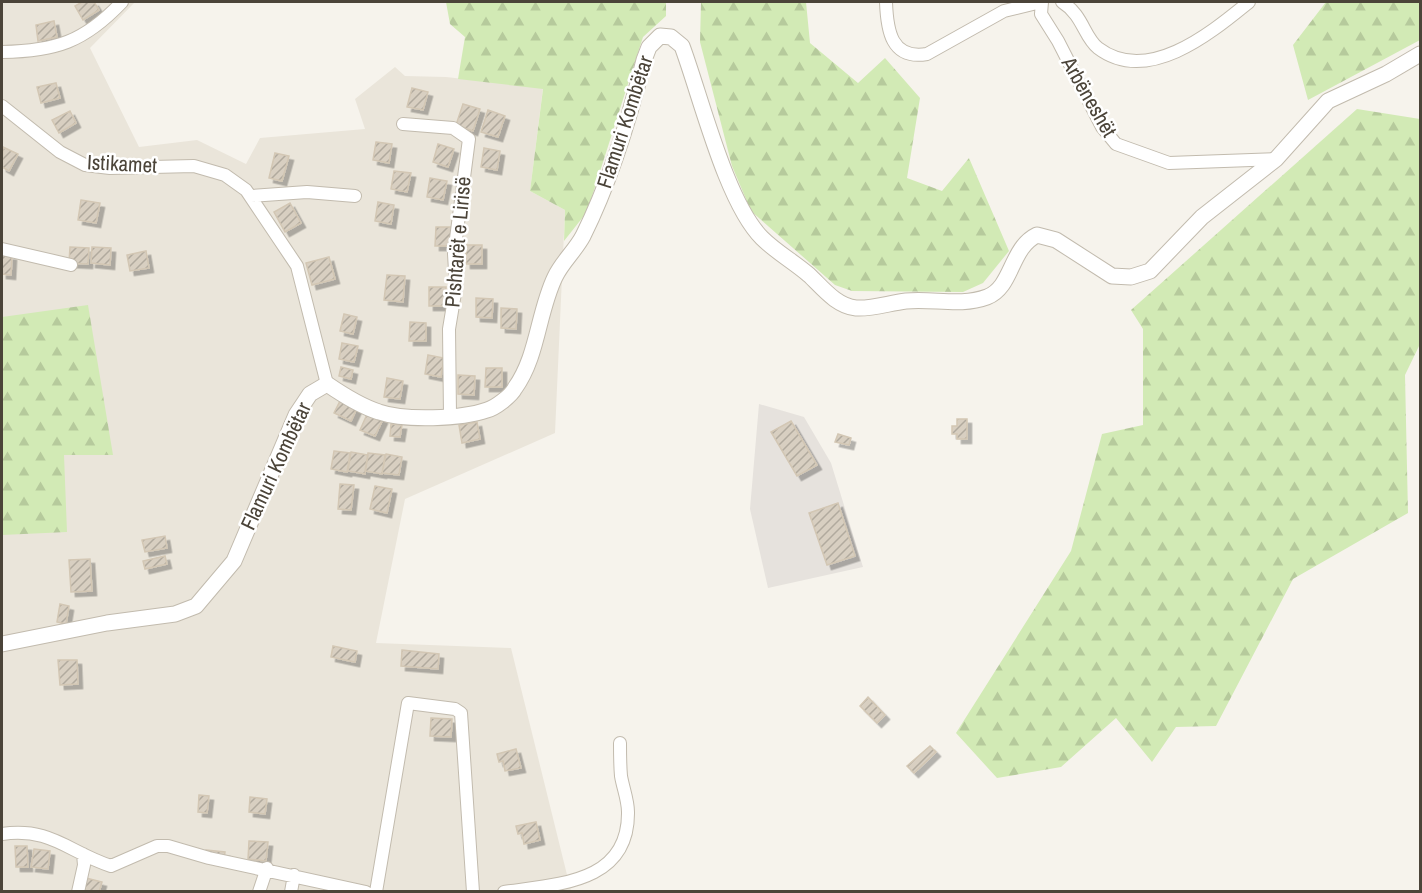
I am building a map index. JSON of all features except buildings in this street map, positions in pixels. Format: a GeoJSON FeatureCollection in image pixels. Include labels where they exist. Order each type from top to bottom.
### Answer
{"type":"FeatureCollection","features":[{"type":"Feature","properties":{"kind":"street"},"geometry":{"type":"LineString","coordinates":[[2,52],[63,45],[95,28],[122,2]]}},
{"type":"Feature","properties":{"kind":"street"},"geometry":{"type":"LineString","coordinates":[[886,2],[886,25],[896,45],[903,53],[915,56],[927,54],[1004,11],[1041,2]]}},
{"type":"Feature","properties":{"kind":"street","name":"Arbëneshët"},"geometry":{"type":"LineString","coordinates":[[1041,2],[1041,14],[1058,41],[1102,127],[1116,144],[1169,163],[1276,159]]}},
{"type":"Feature","properties":{"kind":"street","name":"Arbëneshët"},"geometry":{"type":"LineString","coordinates":[[1062,2],[1072,8],[1097,47],[1112,55],[1136,61],[1165,56],[1193,44],[1249,2]]}},
{"type":"Feature","properties":{"kind":"street","name":"Flamuri Kombëtar"},"geometry":{"type":"LineString","coordinates":[[2,644],[107,623],[176,614],[196,606],[234,561],[296,415],[310,394],[327,384],[380,413],[403,417],[450,416],[488,410],[514,390],[531,354],[550,286],[561,265],[581,239],[612,171],[644,60],[649,47],[660,36],[671,38],[682,46],[734,195],[747,218],[762,238],[808,275],[827,294],[854,308],[906,301],[961,303],[990,296],[1006,279],[1020,249],[1037,236],[1056,240],[1112,276],[1141,275],[1162,262],[1202,218],[1276,159]]}},
{"type":"Feature","properties":{"kind":"street"},"geometry":{"type":"LineString","coordinates":[[1276,159],[1328,101],[1386,74],[1420,54]]}},
{"type":"Feature","properties":{"kind":"street","name":"Istikamet"},"geometry":{"type":"LineString","coordinates":[[2,106],[60,152],[85,165],[110,168],[194,166],[225,175],[251,196],[297,266],[319,349],[321,372],[327,384]]}},
{"type":"Feature","properties":{"kind":"street","name":"Pishtarët e Lirisë"},"geometry":{"type":"LineString","coordinates":[[403,124],[453,128],[469,139],[454,254],[456,287],[449,329],[450,416]]}},
{"type":"Feature","properties":{"kind":"street"},"geometry":{"type":"LineString","coordinates":[[251,196],[307,192],[355,196]]}},
{"type":"Feature","properties":{"kind":"street"},"geometry":{"type":"LineString","coordinates":[[2,249],[71,265]]}},
{"type":"Feature","properties":{"kind":"street"},"geometry":{"type":"LineString","coordinates":[[376,891],[408,703],[455,709],[461,713],[473,891]]}},
{"type":"Feature","properties":{"kind":"street"},"geometry":{"type":"LineString","coordinates":[[504,891],[561,884],[606,868],[625,841],[628,811],[621,773],[620,743]]}},
{"type":"Feature","properties":{"kind":"street"},"geometry":{"type":"LineString","coordinates":[[2,834],[18,832],[43,834],[111,866],[157,846],[168,846],[209,858],[267,868],[366,891]]}},
{"type":"Feature","properties":{"kind":"street"},"geometry":{"type":"LineString","coordinates":[[78,891],[84,865],[83,854]]}},
{"type":"Feature","properties":{"kind":"street"},"geometry":{"type":"LineString","coordinates":[[259,891],[267,868]]}},
{"type":"Feature","properties":{"kind":"street"},"geometry":{"type":"LineString","coordinates":[[291,891],[294,875]]}},
{"type":"Feature","properties":{"kind":"shaded area"},"geometry":{"type":"Polygon","coordinates":[[[2,2],[135,2],[90,48],[139,147],[197,140],[246,164],[260,138],[365,129],[355,99],[395,67],[405,76],[446,77],[543,88],[530,191],[565,210],[555,433],[405,499],[376,643],[511,648],[571,891],[2,892],[2,2]]]}},
{"type":"Feature","properties":{"kind":"shaded area"},"geometry":{"type":"Polygon","coordinates":[[[759,404],[804,417],[831,463],[863,567],[768,588],[750,509],[759,404]]]}},
{"type":"Feature","properties":{"kind":"green space"},"geometry":{"type":"Polygon","coordinates":[[[446,2],[666,2],[666,16],[643,37],[587,212],[564,241],[565,210],[530,191],[543,89],[458,79],[465,37],[450,24],[446,2]]]}},
{"type":"Feature","properties":{"kind":"green space"},"geometry":{"type":"Polygon","coordinates":[[[701,2],[806,2],[810,43],[858,83],[885,58],[920,98],[907,178],[942,191],[969,158],[1009,251],[983,283],[963,292],[852,291],[835,285],[751,211],[732,166],[700,42],[701,2]]]}},
{"type":"Feature","properties":{"kind":"green space"},"geometry":{"type":"Polygon","coordinates":[[[1326,2],[1420,2],[1420,40],[1308,100],[1293,45],[1326,2]]]}},
{"type":"Feature","properties":{"kind":"green space"},"geometry":{"type":"Polygon","coordinates":[[[1357,109],[1420,119],[1420,344],[1405,375],[1408,513],[1293,579],[1216,726],[1176,727],[1152,762],[1116,718],[1061,767],[997,778],[956,733],[1071,551],[1102,434],[1143,425],[1143,329],[1131,310],[1357,109]]]}},
{"type":"Feature","properties":{"kind":"green space"},"geometry":{"type":"Polygon","coordinates":[[[88,305],[113,455],[64,455],[67,532],[2,535],[2,317],[88,305]]]}}]}
